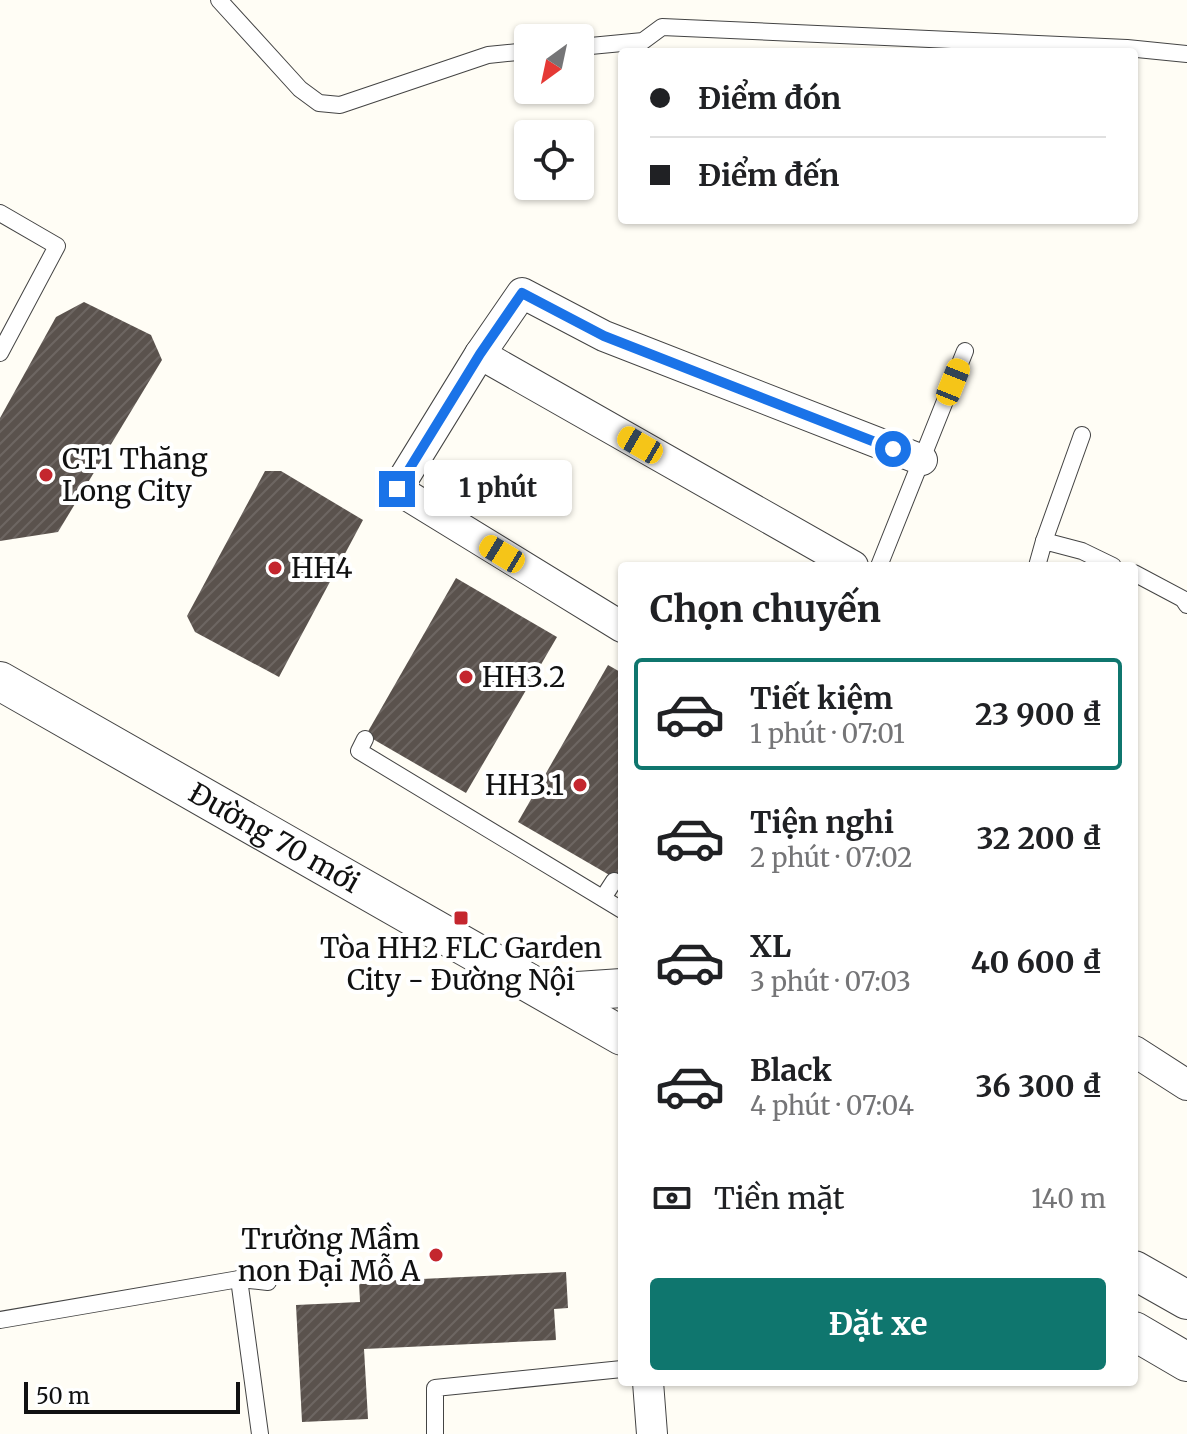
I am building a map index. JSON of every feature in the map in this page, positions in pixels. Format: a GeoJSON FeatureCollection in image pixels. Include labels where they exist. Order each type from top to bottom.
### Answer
{"type":"FeatureCollection","features":[{"type":"Feature","properties":{"kind":"street"},"geometry":{"type":"LineString","coordinates":[[618,625],[397,489],[480,354],[522,293],[604,336],[922,460]]}},
{"type":"Feature","properties":{"kind":"street"},"geometry":{"type":"LineString","coordinates":[[480,354],[846,562]]}},
{"type":"Feature","properties":{"kind":"street","name":"Đường 70 mới"},"geometry":{"type":"LineString","coordinates":[[0,681],[618,1034]]}},
{"type":"Feature","properties":{"kind":"street"},"geometry":{"type":"LineString","coordinates":[[548,993],[618,988]]}},
{"type":"Feature","properties":{"kind":"street"},"geometry":{"type":"LineString","coordinates":[[1138,1054],[1187,1085]]}},
{"type":"Feature","properties":{"kind":"street"},"geometry":{"type":"LineString","coordinates":[[1138,1272],[1187,1300]]}},
{"type":"Feature","properties":{"kind":"street"},"geometry":{"type":"LineString","coordinates":[[1138,1333],[1187,1362]]}},
{"type":"Feature","properties":{"kind":"street"},"geometry":{"type":"LineString","coordinates":[[648,1386],[652,1434]]}},
{"type":"Feature","properties":{"kind":"lane"},"geometry":{"type":"LineString","coordinates":[[219,0],[300,89],[319,103],[340,105],[488,55],[514,52]]}},
{"type":"Feature","properties":{"kind":"lane"},"geometry":{"type":"LineString","coordinates":[[594,46],[643,41],[662,27],[1127,48]]}},
{"type":"Feature","properties":{"kind":"lane"},"geometry":{"type":"LineString","coordinates":[[1138,49],[1187,54]]}},
{"type":"Feature","properties":{"kind":"lane"},"geometry":{"type":"LineString","coordinates":[[0,213],[57,246],[0,353]]}},
{"type":"Feature","properties":{"kind":"lane"},"geometry":{"type":"LineString","coordinates":[[881,562],[965,351]]}},
{"type":"Feature","properties":{"kind":"lane"},"geometry":{"type":"LineString","coordinates":[[1038,562],[1082,435]]}},
{"type":"Feature","properties":{"kind":"lane"},"geometry":{"type":"LineString","coordinates":[[1044,541],[1082,551],[1105,562]]}},
{"type":"Feature","properties":{"kind":"lane"},"geometry":{"type":"LineString","coordinates":[[1138,575],[1183,599],[1187,605]]}},
{"type":"Feature","properties":{"kind":"lane"},"geometry":{"type":"LineString","coordinates":[[365,739],[359,751],[618,907]]}},
{"type":"Feature","properties":{"kind":"lane"},"geometry":{"type":"LineString","coordinates":[[603,898],[614,881]]}},
{"type":"Feature","properties":{"kind":"lane"},"geometry":{"type":"LineString","coordinates":[[239,1279],[260,1434]]}},
{"type":"Feature","properties":{"kind":"lane"},"geometry":{"type":"LineString","coordinates":[[0,1320],[239,1279],[268,1282]]}},
{"type":"Feature","properties":{"kind":"lane"},"geometry":{"type":"LineString","coordinates":[[435,1434],[435,1388],[618,1369]]}},
{"type":"Feature","properties":{"kind":"building","name":"CT1 Thăng Long City"},"geometry":{"type":"Polygon","coordinates":[[[84,302],[151,335],[162,360],[58,532],[0,541],[0,418],[56,317],[84,302]]]}},
{"type":"Feature","properties":{"kind":"building","name":"HH4"},"geometry":{"type":"Polygon","coordinates":[[[265,471],[281,471],[363,520],[279,677],[195,632],[187,616],[265,471]]]}},
{"type":"Feature","properties":{"kind":"building","name":"HH3.2"},"geometry":{"type":"Polygon","coordinates":[[[456,578],[557,637],[466,793],[366,735],[456,578]]]}},
{"type":"Feature","properties":{"kind":"building","name":"HH3.1"},"geometry":{"type":"Polygon","coordinates":[[[608,665],[618,671],[618,880],[518,822],[608,665]]]}},
{"type":"Feature","properties":{"kind":"building"},"geometry":{"type":"Polygon","coordinates":[[[566,1272],[568,1308],[554,1309],[556,1340],[364,1349],[368,1419],[302,1422],[296,1305],[360,1302],[359,1282],[566,1272]]]}},
{"type":"Feature","properties":{"kind":"place","name":"CT1 Thăng Long City"},"geometry":{"type":"Point","coordinates":[46,475]}},
{"type":"Feature","properties":{"kind":"place","name":"HH4"},"geometry":{"type":"Point","coordinates":[275,568]}},
{"type":"Feature","properties":{"kind":"place","name":"HH3.2"},"geometry":{"type":"Point","coordinates":[466,677]}},
{"type":"Feature","properties":{"kind":"place","name":"HH3.1"},"geometry":{"type":"Point","coordinates":[580,785]}},
{"type":"Feature","properties":{"kind":"place","name":"Tòa HH2 FLC Garden City - Đường Nội"},"geometry":{"type":"Point","coordinates":[461,918]}},
{"type":"Feature","properties":{"kind":"place","name":"Trường Mầm non Đại Mỗ A"},"geometry":{"type":"Point","coordinates":[436,1255]}},
{"type":"Feature","properties":{"kind":"route"},"geometry":{"type":"LineString","coordinates":[[397,489],[480,354],[522,293],[604,336],[893,449]]}}]}
